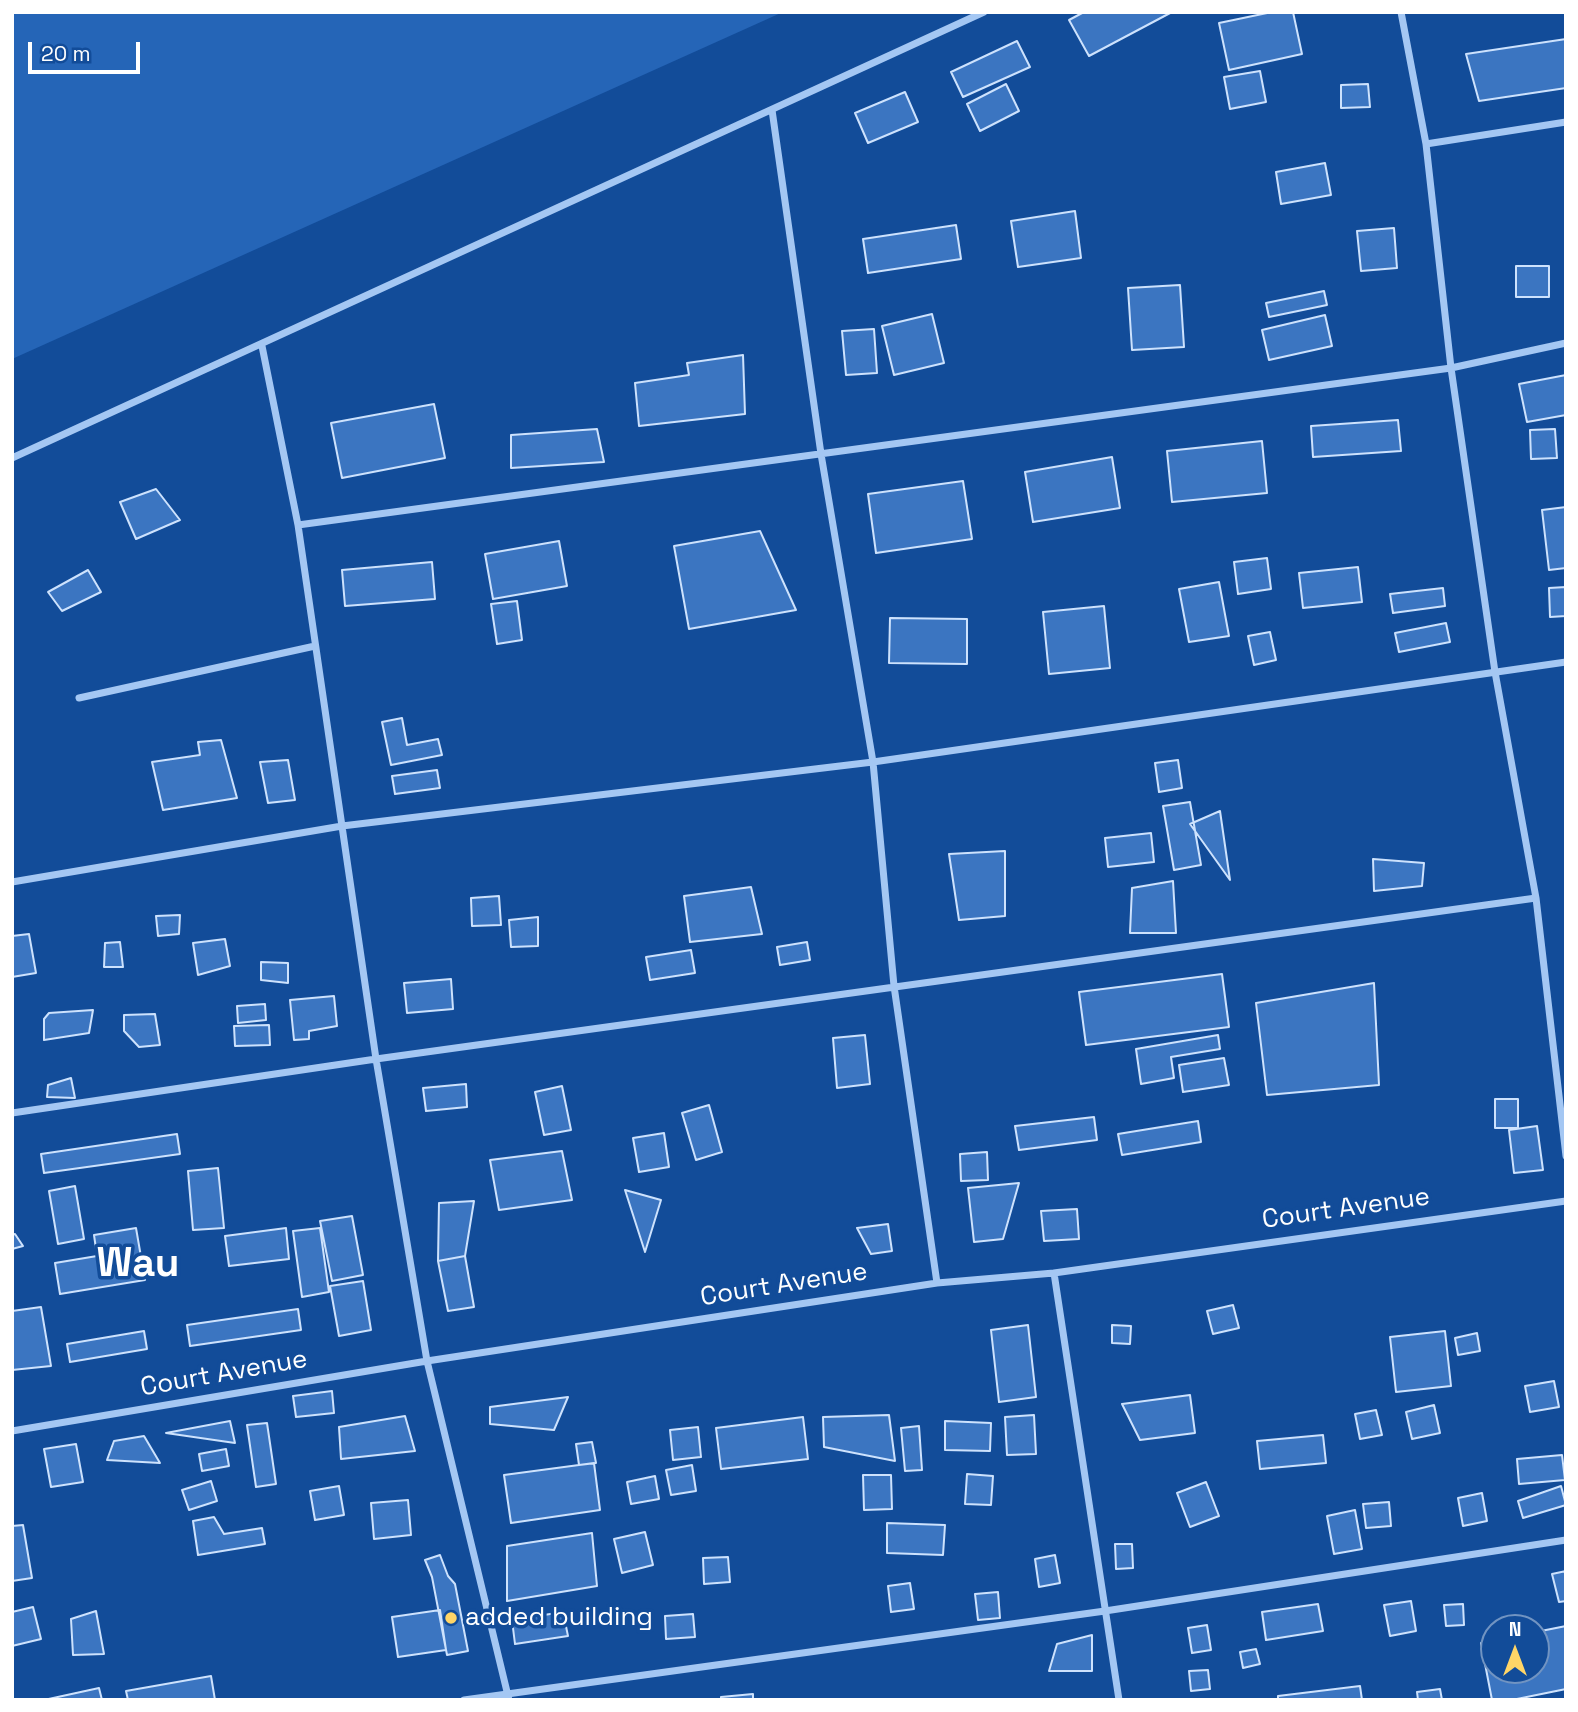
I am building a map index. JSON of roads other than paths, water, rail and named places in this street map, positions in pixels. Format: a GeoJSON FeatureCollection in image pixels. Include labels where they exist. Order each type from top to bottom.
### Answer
{"type":"FeatureCollection","features":[{"type":"Feature","properties":{"kind":"street"},"geometry":{"type":"LineString","coordinates":[[12,458],[262,346],[984,12]]}},
{"type":"Feature","properties":{"kind":"street"},"geometry":{"type":"LineString","coordinates":[[1401,12],[1426,144],[1451,368],[1494,671],[1536,898],[1566,1156]]}},
{"type":"Feature","properties":{"kind":"street"},"geometry":{"type":"LineString","coordinates":[[772,110],[821,454],[873,762],[894,986],[937,1283]]}},
{"type":"Feature","properties":{"kind":"street"},"geometry":{"type":"LineString","coordinates":[[1426,144],[1566,122]]}},
{"type":"Feature","properties":{"kind":"street"},"geometry":{"type":"LineString","coordinates":[[298,525],[1451,368],[1566,343]]}},
{"type":"Feature","properties":{"kind":"street"},"geometry":{"type":"LineString","coordinates":[[262,346],[298,525],[376,1059],[427,1361],[509,1697]]}},
{"type":"Feature","properties":{"kind":"street"},"geometry":{"type":"LineString","coordinates":[[79,698],[315,646]]}},
{"type":"Feature","properties":{"kind":"street"},"geometry":{"type":"LineString","coordinates":[[12,882],[342,826],[873,762],[1566,662]]}},
{"type":"Feature","properties":{"kind":"street"},"geometry":{"type":"LineString","coordinates":[[12,1113],[376,1059],[1536,898]]}},
{"type":"Feature","properties":{"kind":"street","name":"Court Avenue"},"geometry":{"type":"LineString","coordinates":[[12,1431],[427,1361],[937,1283],[1054,1273],[1566,1201]]}},
{"type":"Feature","properties":{"kind":"street"},"geometry":{"type":"LineString","coordinates":[[1054,1273],[1119,1700]]}},
{"type":"Feature","properties":{"kind":"street"},"geometry":{"type":"LineString","coordinates":[[464,1700],[509,1697],[1566,1541]]}},
{"type":"Feature","properties":{"kind":"place","name":"added building"},"geometry":{"type":"Point","coordinates":[451,1618]}},
{"type":"Feature","properties":{"kind":"district","name":"Wau"},"geometry":{"type":"Point","coordinates":[138,1265]}}]}
